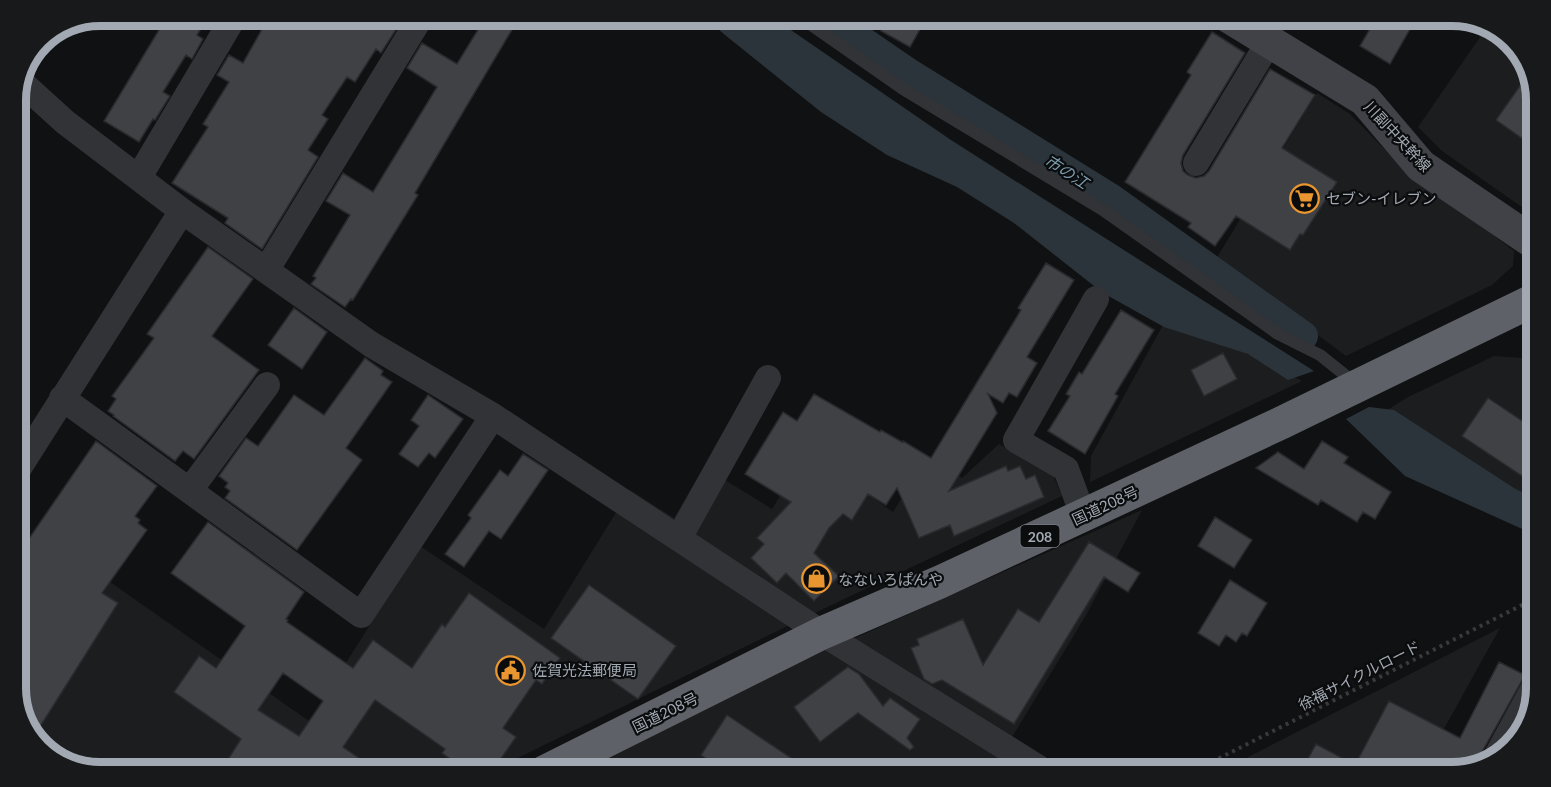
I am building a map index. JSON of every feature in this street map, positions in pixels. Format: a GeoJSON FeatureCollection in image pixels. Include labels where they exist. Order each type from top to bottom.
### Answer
{"type":"FeatureCollection","features":[{"type":"Feature","properties":{"kind":"highway","name":"国道208号"},"geometry":{"type":"LineString","coordinates":[[564,762],[822,633],[951,577],[1358,386],[1525,303]]}},
{"type":"Feature","properties":{"kind":"street"},"geometry":{"type":"LineString","coordinates":[[139,177],[228,26]]}},
{"type":"Feature","properties":{"kind":"street"},"geometry":{"type":"LineString","coordinates":[[267,269],[416,26]]}},
{"type":"Feature","properties":{"kind":"street","name":"川副中央幹線"},"geometry":{"type":"LineString","coordinates":[[1244,26],[1365,100],[1421,166],[1525,237]]}},
{"type":"Feature","properties":{"kind":"street"},"geometry":{"type":"LineString","coordinates":[[1196,163],[1269,42]]}},
{"type":"Feature","properties":{"kind":"street"},"geometry":{"type":"LineString","coordinates":[[27,87],[65,122],[182,210],[372,345],[493,416],[822,633],[1029,762]]}},
{"type":"Feature","properties":{"kind":"street"},"geometry":{"type":"LineString","coordinates":[[26,456],[182,210]]}},
{"type":"Feature","properties":{"kind":"street"},"geometry":{"type":"LineString","coordinates":[[1083,515],[1066,469],[1016,440],[1096,299]]}},
{"type":"Feature","properties":{"kind":"street"},"geometry":{"type":"LineString","coordinates":[[679,538],[768,378]]}},
{"type":"Feature","properties":{"kind":"street"},"geometry":{"type":"LineString","coordinates":[[190,490],[267,386]]}},
{"type":"Feature","properties":{"kind":"street"},"geometry":{"type":"LineString","coordinates":[[62,398],[361,615],[493,416]]}},
{"type":"Feature","properties":{"kind":"street"},"geometry":{"type":"LineString","coordinates":[[1509,734],[1523,708]]}},
{"type":"Feature","properties":{"kind":"lane"},"geometry":{"type":"LineString","coordinates":[[813,26],[903,89],[1103,210],[1278,334],[1320,355],[1358,386]]}},
{"type":"Feature","properties":{"kind":"path","name":"徐福サイクルロード"},"geometry":{"type":"LineString","coordinates":[[1212,762],[1526,603]]}},
{"type":"Feature","properties":{"kind":"shaded area"},"geometry":{"type":"Polygon","coordinates":[[[715,26],[785,26],[951,140],[1314,371],[1288,380],[1248,354],[1164,327],[1103,293],[1014,223],[957,187],[887,155],[821,112],[715,26]]]}},
{"type":"Feature","properties":{"kind":"shaded area"},"geometry":{"type":"Polygon","coordinates":[[[1483,33],[1493,38],[1513,58],[1522,75],[1524,85],[1525,209],[1442,151],[1418,127],[1483,33]]]}},
{"type":"Feature","properties":{"kind":"shaded area"},"geometry":{"type":"Polygon","coordinates":[[[1317,93],[1350,114],[1395,160],[1514,251],[1513,266],[1492,285],[1346,356],[1216,259],[1317,93]]]}},
{"type":"Feature","properties":{"kind":"shaded area"},"geometry":{"type":"Polygon","coordinates":[[[1169,314],[1302,381],[1090,482],[1091,456],[1169,314]]]}},
{"type":"Feature","properties":{"kind":"shaded area"},"geometry":{"type":"Polygon","coordinates":[[[1494,356],[1525,358],[1526,512],[1376,417],[1408,397],[1494,356]]]}},
{"type":"Feature","properties":{"kind":"shaded area"},"geometry":{"type":"Polygon","coordinates":[[[1369,407],[1394,410],[1526,494],[1526,531],[1405,476],[1346,419],[1369,407]]]}},
{"type":"Feature","properties":{"kind":"shaded area"},"geometry":{"type":"Polygon","coordinates":[[[999,444],[1053,475],[1062,496],[800,620],[509,762],[89,761],[58,749],[38,729],[29,712],[26,693],[26,643],[80,561],[309,721],[420,546],[544,629],[630,490],[674,518],[704,467],[772,509],[808,451],[893,512],[926,459],[962,478],[999,444]]]}},
{"type":"Feature","properties":{"kind":"shaded area"},"geometry":{"type":"Polygon","coordinates":[[[1142,510],[1085,617],[1006,747],[844,643],[1142,510]]]}},
{"type":"Feature","properties":{"kind":"shaded area"},"geometry":{"type":"Polygon","coordinates":[[[1500,628],[1426,762],[1239,762],[1500,628]]]}},
{"type":"Feature","properties":{"kind":"shaded area"},"geometry":{"type":"Polygon","coordinates":[[[827,647],[1004,761],[1003,762],[602,762],[827,647]]]}},
{"type":"Feature","properties":{"kind":"building"},"geometry":{"type":"Polygon","coordinates":[[[161,26],[203,26],[197,35],[203,39],[192,59],[186,55],[163,92],[170,96],[139,142],[104,121],[161,26]]]}},
{"type":"Feature","properties":{"kind":"building"},"geometry":{"type":"Polygon","coordinates":[[[264,26],[394,26],[397,28],[381,53],[376,49],[355,82],[347,77],[322,115],[328,119],[308,150],[318,157],[262,249],[225,223],[228,218],[172,183],[208,127],[203,124],[229,82],[217,75],[229,55],[243,63],[264,26]]]}},
{"type":"Feature","properties":{"kind":"building"},"geometry":{"type":"Polygon","coordinates":[[[480,26],[513,28],[415,193],[418,195],[353,300],[351,299],[345,307],[311,284],[316,278],[313,276],[350,215],[326,201],[343,173],[373,192],[437,87],[407,68],[422,43],[457,64],[480,26]]]}},
{"type":"Feature","properties":{"kind":"building"},"geometry":{"type":"Polygon","coordinates":[[[884,26],[922,26],[910,47],[881,31],[884,26]]]}},
{"type":"Feature","properties":{"kind":"building"},"geometry":{"type":"Polygon","coordinates":[[[1372,26],[1412,26],[1390,64],[1360,46],[1372,26]]]}},
{"type":"Feature","properties":{"kind":"building"},"geometry":{"type":"Polygon","coordinates":[[[1212,32],[1245,53],[1183,155],[1181,163],[1183,171],[1188,175],[1196,178],[1204,176],[1209,171],[1270,69],[1315,95],[1282,148],[1337,182],[1303,235],[1300,234],[1290,250],[1236,216],[1215,246],[1188,227],[1191,223],[1125,182],[1191,75],[1187,72],[1212,32]]]}},
{"type":"Feature","properties":{"kind":"building"},"geometry":{"type":"Polygon","coordinates":[[[1523,81],[1525,141],[1496,120],[1523,81]]]}},
{"type":"Feature","properties":{"kind":"building"},"geometry":{"type":"Polygon","coordinates":[[[208,247],[253,279],[212,336],[259,370],[194,459],[183,451],[175,461],[108,411],[116,399],[112,396],[154,338],[147,334],[208,247]]]}},
{"type":"Feature","properties":{"kind":"building"},"geometry":{"type":"Polygon","coordinates":[[[1046,263],[1074,280],[1027,357],[1037,363],[1017,397],[1009,393],[1003,403],[988,394],[997,413],[949,491],[1006,466],[1008,471],[1020,466],[1026,479],[1035,475],[1044,497],[954,536],[950,525],[919,538],[897,488],[886,505],[868,494],[852,520],[843,514],[829,528],[814,553],[839,576],[814,601],[786,573],[777,583],[751,558],[764,544],[757,538],[791,502],[745,474],[783,412],[797,421],[814,394],[931,458],[1021,310],[1018,308],[1046,263]]]}},
{"type":"Feature","properties":{"kind":"building"},"geometry":{"type":"Polygon","coordinates":[[[294,308],[327,332],[302,369],[268,345],[294,308]]]}},
{"type":"Feature","properties":{"kind":"building"},"geometry":{"type":"Polygon","coordinates":[[[1121,310],[1154,330],[1115,394],[1118,396],[1085,454],[1048,431],[1070,396],[1066,394],[1079,372],[1082,374],[1121,310]]]}},
{"type":"Feature","properties":{"kind":"building"},"geometry":{"type":"Polygon","coordinates":[[[1223,353],[1237,379],[1204,396],[1191,370],[1223,353]]]}},
{"type":"Feature","properties":{"kind":"building"},"geometry":{"type":"Polygon","coordinates":[[[365,358],[383,371],[381,375],[392,382],[346,448],[362,460],[297,550],[225,498],[230,491],[225,487],[228,483],[219,476],[246,438],[258,446],[294,395],[324,415],[365,358]]]}},
{"type":"Feature","properties":{"kind":"building"},"geometry":{"type":"Polygon","coordinates":[[[428,395],[463,419],[435,458],[429,453],[418,467],[399,454],[419,426],[411,420],[428,395]]]}},
{"type":"Feature","properties":{"kind":"building"},"geometry":{"type":"Polygon","coordinates":[[[1488,398],[1526,423],[1526,478],[1462,436],[1488,398]]]}},
{"type":"Feature","properties":{"kind":"building"},"geometry":{"type":"Polygon","coordinates":[[[96,441],[157,486],[135,516],[140,520],[138,523],[147,530],[102,593],[118,603],[38,729],[29,712],[26,693],[26,656],[29,651],[26,649],[26,543],[96,441]]]}},
{"type":"Feature","properties":{"kind":"building"},"geometry":{"type":"Polygon","coordinates":[[[1322,441],[1348,457],[1344,463],[1391,492],[1375,519],[1363,512],[1357,522],[1321,500],[1318,505],[1256,468],[1278,452],[1304,469],[1322,441]]]}},
{"type":"Feature","properties":{"kind":"building"},"geometry":{"type":"Polygon","coordinates":[[[523,454],[548,470],[501,539],[489,531],[464,567],[445,554],[471,518],[468,515],[500,470],[508,476],[523,454]]]}},
{"type":"Feature","properties":{"kind":"building"},"geometry":{"type":"Polygon","coordinates":[[[1215,517],[1252,540],[1234,568],[1198,546],[1215,517]]]}},
{"type":"Feature","properties":{"kind":"building"},"geometry":{"type":"Polygon","coordinates":[[[208,522],[304,592],[286,619],[287,622],[353,668],[373,640],[412,668],[442,624],[445,627],[469,593],[560,658],[542,684],[536,680],[503,728],[516,737],[498,762],[484,760],[483,762],[454,762],[442,753],[445,749],[375,700],[343,747],[365,762],[226,762],[241,739],[174,692],[199,656],[216,668],[245,626],[171,573],[208,522]],[[283,673],[258,710],[299,736],[323,701],[283,673]]]}},
{"type":"Feature","properties":{"kind":"building"},"geometry":{"type":"Polygon","coordinates":[[[1089,542],[1140,573],[1128,592],[1104,577],[1014,724],[942,680],[932,684],[924,679],[911,648],[919,645],[917,639],[963,619],[983,665],[1018,609],[1039,622],[1089,542]]]}},
{"type":"Feature","properties":{"kind":"building"},"geometry":{"type":"Polygon","coordinates":[[[1230,580],[1267,603],[1247,636],[1242,633],[1236,642],[1226,635],[1219,646],[1198,633],[1230,580]]]}},
{"type":"Feature","properties":{"kind":"building"},"geometry":{"type":"Polygon","coordinates":[[[589,585],[676,646],[638,699],[551,638],[589,585]]]}},
{"type":"Feature","properties":{"kind":"building"},"geometry":{"type":"Polygon","coordinates":[[[1499,662],[1525,675],[1482,755],[1452,762],[1357,762],[1389,701],[1460,738],[1499,662]]]}},
{"type":"Feature","properties":{"kind":"building"},"geometry":{"type":"Polygon","coordinates":[[[848,667],[859,674],[883,706],[890,698],[920,719],[907,738],[914,747],[910,750],[858,713],[820,742],[794,707],[848,667]]]}},
{"type":"Feature","properties":{"kind":"building"},"geometry":{"type":"Polygon","coordinates":[[[727,715],[791,758],[788,762],[711,762],[701,755],[727,715]]]}},
{"type":"Feature","properties":{"kind":"building"},"geometry":{"type":"Polygon","coordinates":[[[1316,744],[1349,762],[1306,762],[1316,744]]]}},
{"type":"Feature","properties":{"kind":"waterway","name":"市の江"},"geometry":{"type":"LineString","coordinates":[[840,26],[910,74],[1110,198],[1303,336]]}},
{"type":"Feature","properties":{"kind":"place","name":"セブン-イレブン"},"geometry":{"type":"Point","coordinates":[1305,198]}},
{"type":"Feature","properties":{"kind":"place","name":"なないろぱんや"},"geometry":{"type":"Point","coordinates":[817,579]}},
{"type":"Feature","properties":{"kind":"place","name":"佐賀光法郵便局"},"geometry":{"type":"Point","coordinates":[511,670]}}]}
